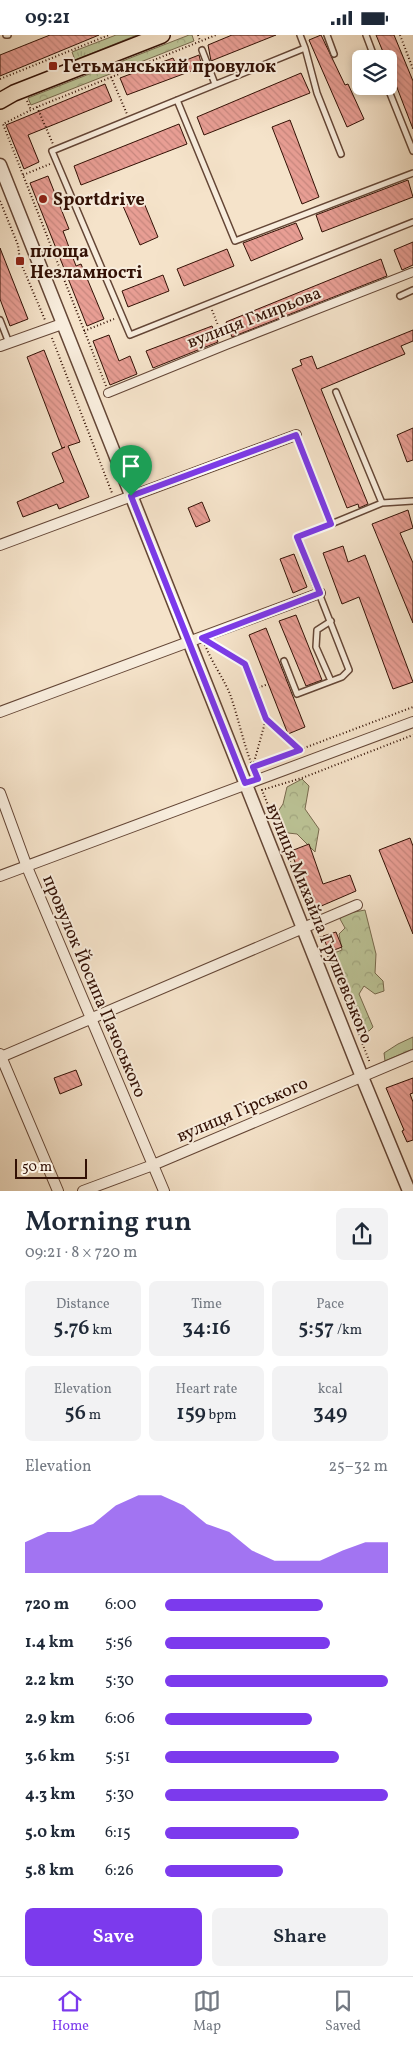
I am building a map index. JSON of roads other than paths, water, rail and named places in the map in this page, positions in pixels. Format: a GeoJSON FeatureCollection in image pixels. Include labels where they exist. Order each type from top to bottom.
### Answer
{"type":"FeatureCollection","features":[{"type":"Feature","properties":{"kind":"main road"},"geometry":{"type":"LineString","coordinates":[[0,101],[7,93],[162,35]]}},
{"type":"Feature","properties":{"kind":"street","name":"вулиця Михайла Грушевського"},"geometry":{"type":"LineString","coordinates":[[1,172],[131,496],[196,641],[243,778],[362,1077],[410,1191]]}},
{"type":"Feature","properties":{"kind":"street","name":"вулиця Гмирьова"},"geometry":{"type":"LineString","coordinates":[[108,393],[413,272]]}},
{"type":"Feature","properties":{"kind":"street"},"geometry":{"type":"LineString","coordinates":[[5,345],[62,324]]}},
{"type":"Feature","properties":{"kind":"street"},"geometry":{"type":"LineString","coordinates":[[0,545],[296,435]]}},
{"type":"Feature","properties":{"kind":"street"},"geometry":{"type":"LineString","coordinates":[[0,712],[196,641],[320,593]]}},
{"type":"Feature","properties":{"kind":"street"},"geometry":{"type":"LineString","coordinates":[[0,876],[27,867],[243,778],[258,779],[413,722]]}},
{"type":"Feature","properties":{"kind":"street","name":"провулок Йосипа Пачоського"},"geometry":{"type":"LineString","coordinates":[[0,793],[27,867],[164,1191]]}},
{"type":"Feature","properties":{"kind":"street"},"geometry":{"type":"LineString","coordinates":[[58,1191],[0,1055],[304,929],[357,905]]}},
{"type":"Feature","properties":{"kind":"street","name":"вулиця Гірського"},"geometry":{"type":"LineString","coordinates":[[83,1191],[153,1165],[413,1055]]}},
{"type":"Feature","properties":{"kind":"street"},"geometry":{"type":"LineString","coordinates":[[0,1084],[11,1080]]}},
{"type":"Feature","properties":{"kind":"lane"},"geometry":{"type":"LineString","coordinates":[[300,35],[317,93],[341,154]]}},
{"type":"Feature","properties":{"kind":"lane"},"geometry":{"type":"LineString","coordinates":[[326,35],[334,54]]}},
{"type":"Feature","properties":{"kind":"lane"},"geometry":{"type":"LineString","coordinates":[[366,35],[372,50]]}},
{"type":"Feature","properties":{"kind":"lane"},"geometry":{"type":"LineString","coordinates":[[305,47],[52,151],[130,335],[413,221]]}},
{"type":"Feature","properties":{"kind":"lane"},"geometry":{"type":"LineString","coordinates":[[202,50],[215,84]]}},
{"type":"Feature","properties":{"kind":"lane"},"geometry":{"type":"LineString","coordinates":[[391,95],[413,151]]}},
{"type":"Feature","properties":{"kind":"lane"},"geometry":{"type":"LineString","coordinates":[[177,100],[234,241],[413,173]]}},
{"type":"Feature","properties":{"kind":"lane"},"geometry":{"type":"LineString","coordinates":[[400,296],[413,290]]}},
{"type":"Feature","properties":{"kind":"lane"},"geometry":{"type":"LineString","coordinates":[[0,320],[5,345]]}},
{"type":"Feature","properties":{"kind":"lane"},"geometry":{"type":"LineString","coordinates":[[336,392],[382,503]]}},
{"type":"Feature","properties":{"kind":"lane"},"geometry":{"type":"LineString","coordinates":[[296,435],[331,524]]}},
{"type":"Feature","properties":{"kind":"lane"},"geometry":{"type":"LineString","coordinates":[[284,661],[297,694],[342,677],[349,670],[297,537],[382,503],[413,501]]}},
{"type":"Feature","properties":{"kind":"lane"},"geometry":{"type":"LineString","coordinates":[[331,621],[317,630],[315,641],[331,681]]}},
{"type":"Feature","properties":{"kind":"place","name":"Гетьманський провулок"},"geometry":{"type":"Point","coordinates":[53,66]}},
{"type":"Feature","properties":{"kind":"place","name":"Sportdrive"},"geometry":{"type":"Point","coordinates":[43,199]}},
{"type":"Feature","properties":{"kind":"place","name":"площа Незламності"},"geometry":{"type":"Point","coordinates":[20,261]}}]}
